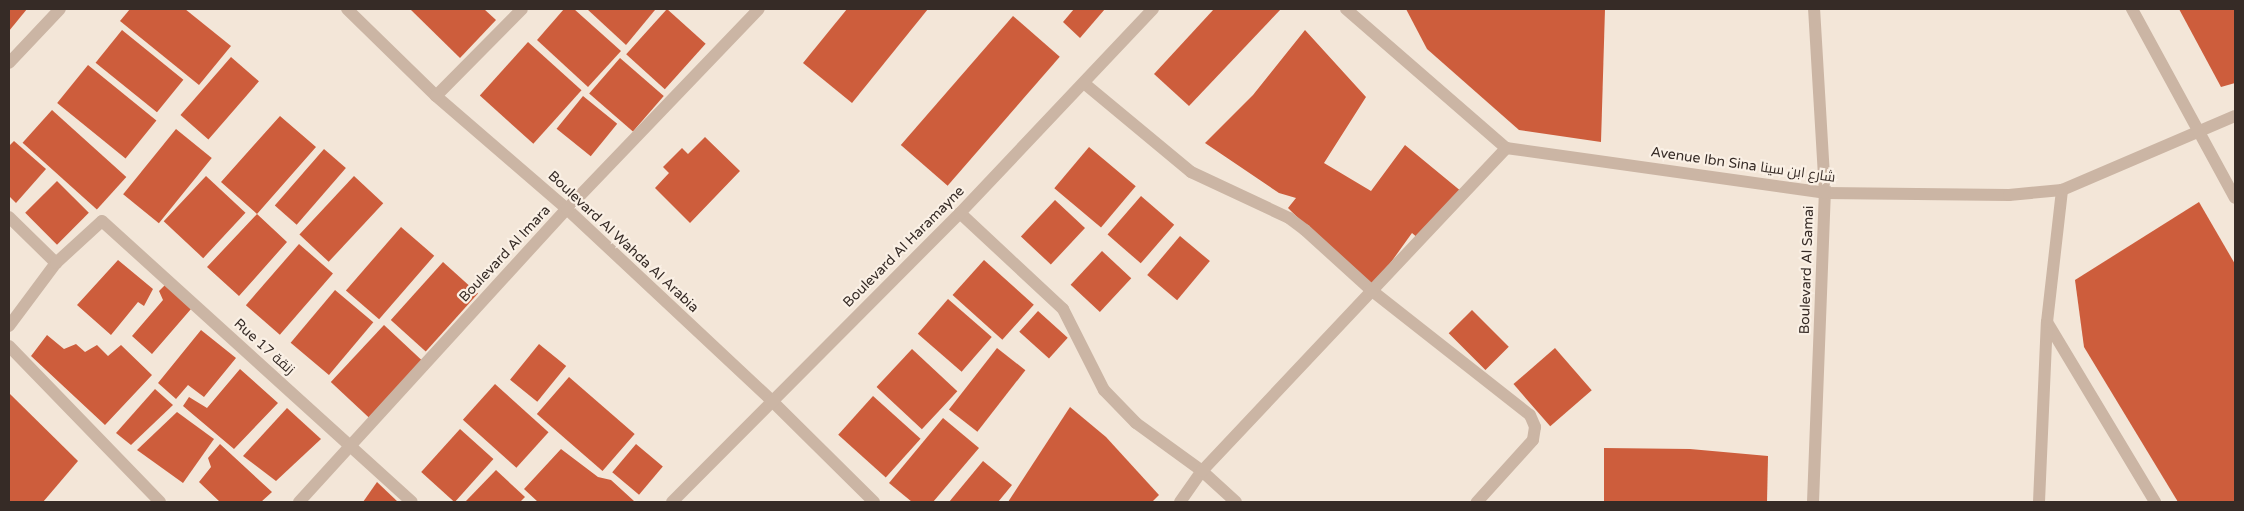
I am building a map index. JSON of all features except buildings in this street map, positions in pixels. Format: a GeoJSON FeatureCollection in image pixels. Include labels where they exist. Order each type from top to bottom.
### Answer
{"type":"FeatureCollection","features":[{"type":"Feature","properties":{"kind":"street"},"geometry":{"type":"LineString","coordinates":[[9,63],[60,9]]}},
{"type":"Feature","properties":{"kind":"street","name":"Boulevard Al Wahda Al Arabia"},"geometry":{"type":"LineString","coordinates":[[347,9],[436,96],[567,209],[772,400],[874,502]]}},
{"type":"Feature","properties":{"kind":"street"},"geometry":{"type":"LineString","coordinates":[[436,96],[522,9]]}},
{"type":"Feature","properties":{"kind":"street","name":"Boulevard Al Imara"},"geometry":{"type":"LineString","coordinates":[[299,502],[349,444],[567,209],[759,9]]}},
{"type":"Feature","properties":{"kind":"street","name":"Boulevard Al Haramayne"},"geometry":{"type":"LineString","coordinates":[[672,502],[960,213],[1085,84],[1154,9]]}},
{"type":"Feature","properties":{"kind":"street"},"geometry":{"type":"LineString","coordinates":[[1180,502],[1202,471],[1506,148],[1346,9]]}},
{"type":"Feature","properties":{"kind":"street","name":"Boulevard Al Samai"},"geometry":{"type":"LineString","coordinates":[[1813,502],[1825,193],[1814,9]]}},
{"type":"Feature","properties":{"kind":"street"},"geometry":{"type":"LineString","coordinates":[[2132,9],[2235,198]]}},
{"type":"Feature","properties":{"kind":"street"},"geometry":{"type":"LineString","coordinates":[[1085,84],[1191,172],[1288,218],[1371,290],[1533,420],[1533,440],[1477,502]]}},
{"type":"Feature","properties":{"kind":"street","name":"Avenue Ibn Sina شارع ابن سينا"},"geometry":{"type":"LineString","coordinates":[[1506,148],[1825,193],[2009,196],[2062,190],[2235,116]]}},
{"type":"Feature","properties":{"kind":"street"},"geometry":{"type":"LineString","coordinates":[[2039,502],[2047,322],[2062,190]]}},
{"type":"Feature","properties":{"kind":"street"},"geometry":{"type":"LineString","coordinates":[[960,213],[1063,309],[1104,390],[1136,423],[1202,471],[1236,502]]}},
{"type":"Feature","properties":{"kind":"street"},"geometry":{"type":"LineString","coordinates":[[9,217],[56,263],[9,326]]}},
{"type":"Feature","properties":{"kind":"street","name":"Rue 17 زنقة"},"geometry":{"type":"LineString","coordinates":[[56,263],[102,221],[412,502]]}},
{"type":"Feature","properties":{"kind":"street"},"geometry":{"type":"LineString","coordinates":[[2047,322],[2155,502]]}},
{"type":"Feature","properties":{"kind":"street"},"geometry":{"type":"LineString","coordinates":[[9,346],[160,502]]}}]}
